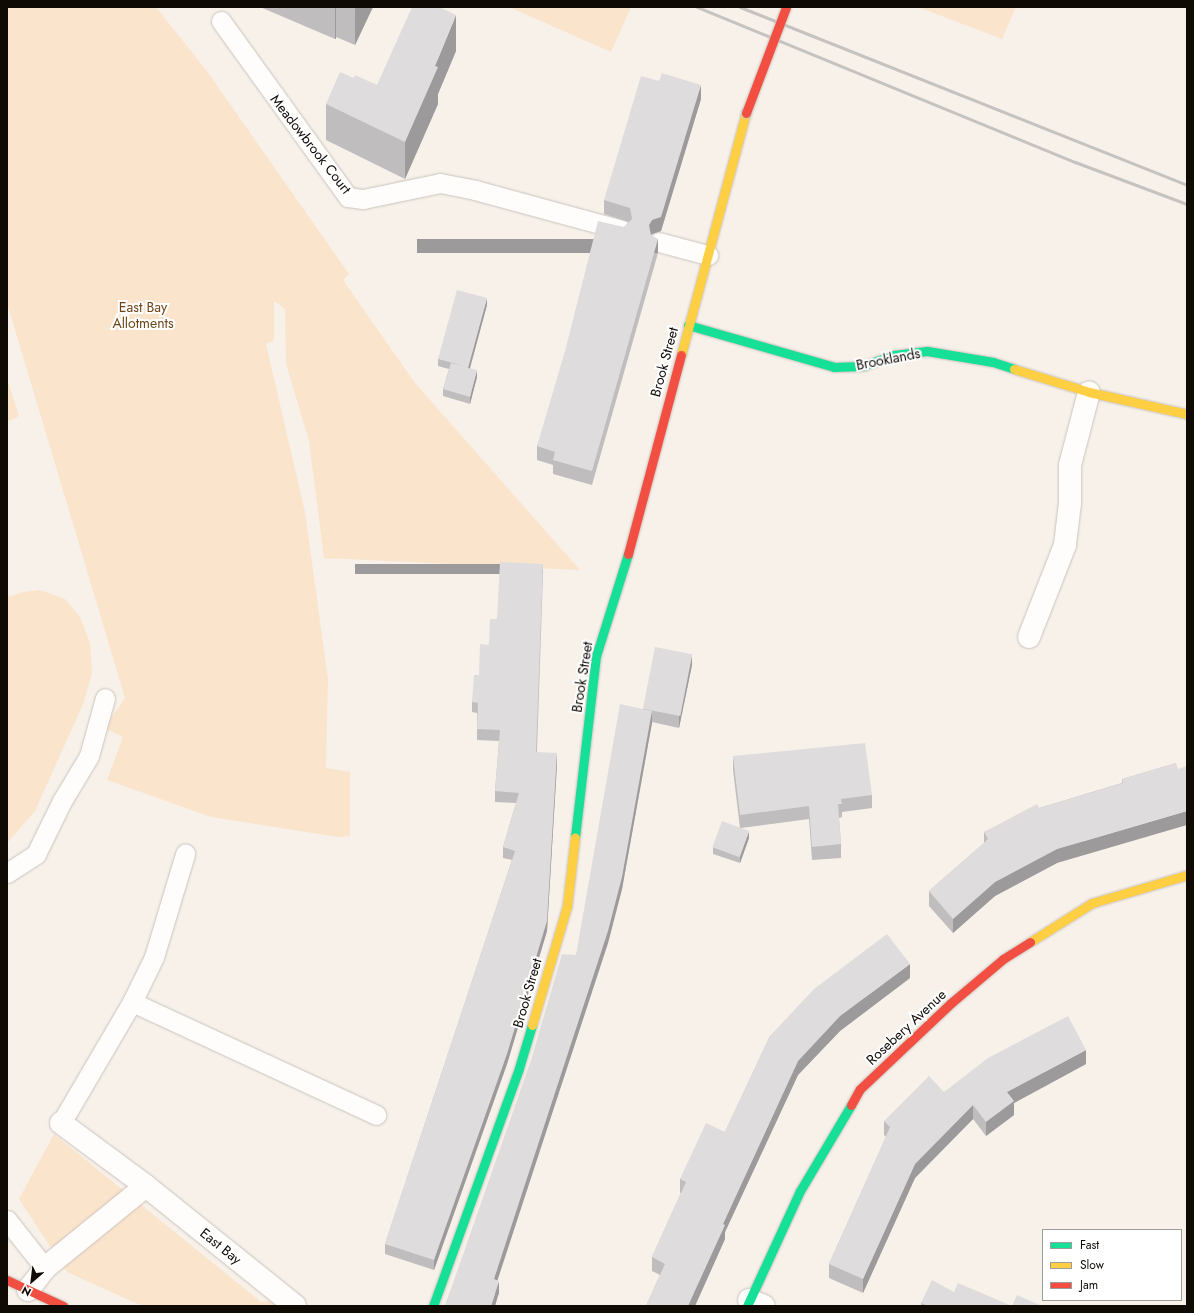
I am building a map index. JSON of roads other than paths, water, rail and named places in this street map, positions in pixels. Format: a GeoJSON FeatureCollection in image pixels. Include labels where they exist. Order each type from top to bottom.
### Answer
{"type":"FeatureCollection","features":[{"type":"Feature","properties":{"kind":"street","name":"Brook Street"},"geometry":{"type":"LineString","coordinates":[[433,1306],[440,1291],[519,1068],[567,906],[596,656],[620,583],[746,113],[786,7]]}},
{"type":"Feature","properties":{"kind":"street","name":"Brooklands"},"geometry":{"type":"LineString","coordinates":[[688,325],[834,367],[864,366],[894,355],[927,352],[994,362],[1089,392],[1187,414]]}},
{"type":"Feature","properties":{"kind":"street"},"geometry":{"type":"LineString","coordinates":[[1030,637],[1065,545],[1070,502],[1070,466],[1089,392]]}},
{"type":"Feature","properties":{"kind":"street","name":"Rosebery Avenue"},"geometry":{"type":"LineString","coordinates":[[754,1304],[800,1191],[860,1089],[952,1003],[1003,959],[1092,903],[1187,875]]}},
{"type":"Feature","properties":{"kind":"street","name":"East Bay"},"geometry":{"type":"LineString","coordinates":[[61,1124],[146,1186],[295,1306]]}},
{"type":"Feature","properties":{"kind":"street"},"geometry":{"type":"LineString","coordinates":[[28,1290],[45,1268],[146,1186]]}},
{"type":"Feature","properties":{"kind":"street"},"geometry":{"type":"LineString","coordinates":[[7,1280],[63,1306]]}},
{"type":"Feature","properties":{"kind":"lane","name":"Meadowbrook Court"},"geometry":{"type":"LineString","coordinates":[[221,21],[348,197],[363,199],[440,184],[475,190],[622,230]]}},
{"type":"Feature","properties":{"kind":"lane"},"geometry":{"type":"LineString","coordinates":[[659,242],[708,255]]}},
{"type":"Feature","properties":{"kind":"lane"},"geometry":{"type":"LineString","coordinates":[[7,872],[36,854],[62,801],[89,756],[105,698]]}},
{"type":"Feature","properties":{"kind":"lane"},"geometry":{"type":"LineString","coordinates":[[61,1124],[132,1002],[154,957],[185,854]]}},
{"type":"Feature","properties":{"kind":"lane"},"geometry":{"type":"LineString","coordinates":[[132,1002],[376,1115]]}},
{"type":"Feature","properties":{"kind":"lane"},"geometry":{"type":"LineString","coordinates":[[7,1220],[45,1268]]}},
{"type":"Feature","properties":{"kind":"railway"},"geometry":{"type":"LineString","coordinates":[[697,7],[1075,162],[1187,204]]}},
{"type":"Feature","properties":{"kind":"railway"},"geometry":{"type":"LineString","coordinates":[[740,7],[1187,185]]}},
{"type":"Feature","properties":{"kind":"park label","name":"East Bay Allotments"},"geometry":{"type":"Point","coordinates":[143,316]}}]}
